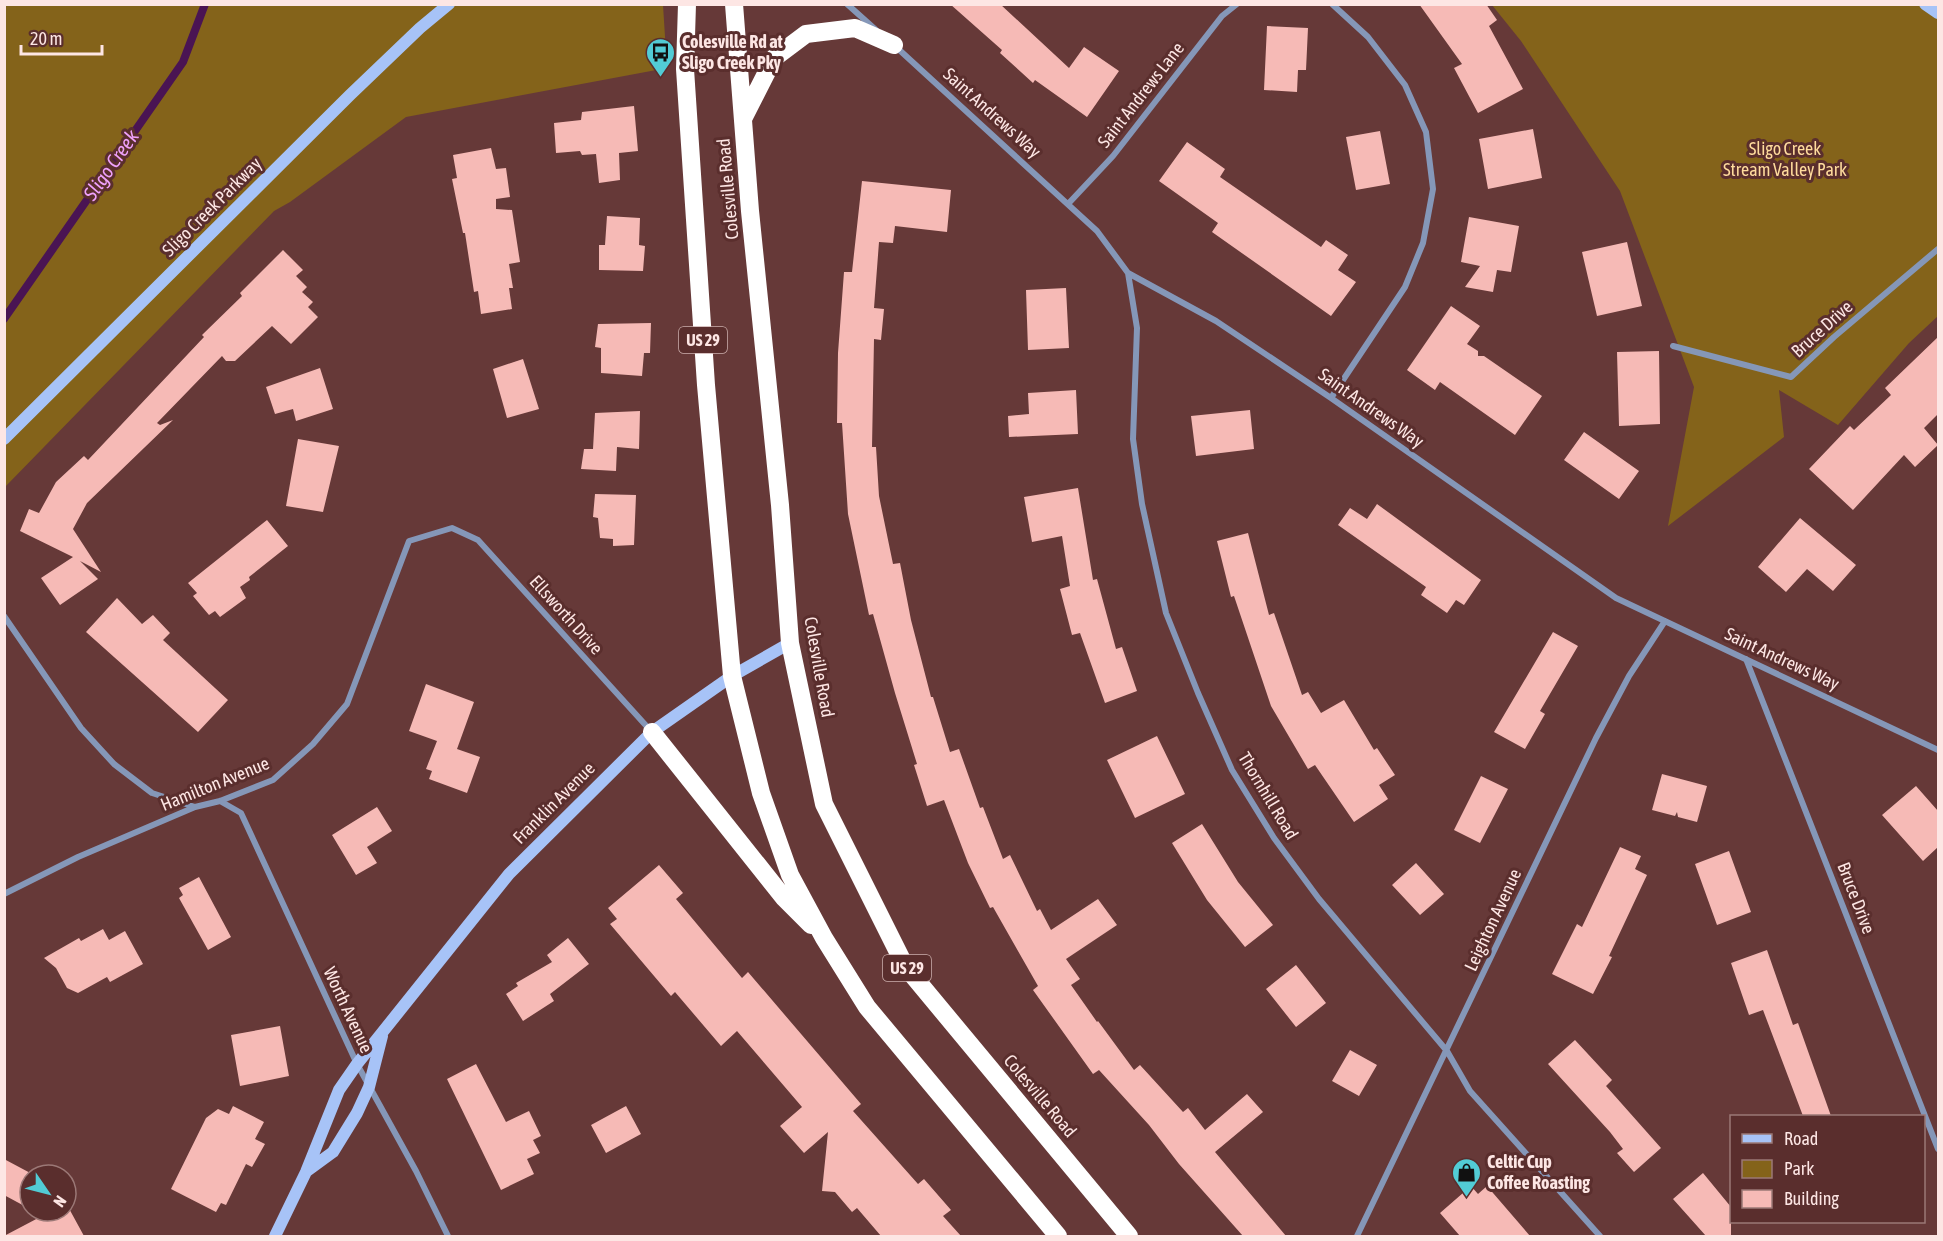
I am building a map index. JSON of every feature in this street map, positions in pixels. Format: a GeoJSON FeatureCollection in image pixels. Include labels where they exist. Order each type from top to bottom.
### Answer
{"type":"FeatureCollection","features":[{"type":"Feature","properties":{"kind":"highway","name":"Colesville Road"},"geometry":{"type":"LineString","coordinates":[[687,4],[685,69],[706,385],[732,676],[761,793],[790,874],[824,938],[867,1007],[1058,1236]]}},
{"type":"Feature","properties":{"kind":"highway","name":"Colesville Road"},"geometry":{"type":"LineString","coordinates":[[735,4],[743,121],[780,505],[790,643],[824,804],[905,966],[1130,1236]]}},
{"type":"Feature","properties":{"kind":"highway"},"geometry":{"type":"LineString","coordinates":[[743,121],[774,58],[806,34],[855,28],[894,45]]}},
{"type":"Feature","properties":{"kind":"highway"},"geometry":{"type":"LineString","coordinates":[[652,732],[784,898],[824,938]]}},
{"type":"Feature","properties":{"kind":"street","name":"Sligo Creek Parkway"},"geometry":{"type":"LineString","coordinates":[[4,439],[350,95],[420,28],[449,4]]}},
{"type":"Feature","properties":{"kind":"street","name":"Saint Andrews Way"},"geometry":{"type":"LineString","coordinates":[[847,4],[1097,231],[1128,273],[1216,321],[1331,398],[1616,598],[1938,750]]}},
{"type":"Feature","properties":{"kind":"street","name":"Saint Andrews Lane"},"geometry":{"type":"LineString","coordinates":[[1068,204],[1113,156],[1222,16],[1237,4]]}},
{"type":"Feature","properties":{"kind":"street"},"geometry":{"type":"LineString","coordinates":[[1331,398],[1405,287],[1423,243],[1433,189],[1426,132],[1405,85],[1368,37],[1332,4]]}},
{"type":"Feature","properties":{"kind":"street"},"geometry":{"type":"LineString","coordinates":[[1925,4],[1938,13]]}},
{"type":"Feature","properties":{"kind":"street","name":"Bruce Drive"},"geometry":{"type":"LineString","coordinates":[[1673,346],[1791,377],[1834,337],[1938,249]]}},
{"type":"Feature","properties":{"kind":"street","name":"Thornhill Road"},"geometry":{"type":"LineString","coordinates":[[1128,273],[1137,328],[1133,439],[1142,504],[1166,613],[1197,693],[1232,770],[1274,838],[1319,899],[1447,1051],[1470,1091],[1600,1236]]}},
{"type":"Feature","properties":{"kind":"street","name":"Ellsworth Drive"},"geometry":{"type":"LineString","coordinates":[[452,528],[478,540],[652,732]]}},
{"type":"Feature","properties":{"kind":"street","name":"Hamilton Avenue"},"geometry":{"type":"LineString","coordinates":[[4,894],[78,857],[195,807],[220,801],[273,780],[313,744],[347,704],[409,541],[452,528]]}},
{"type":"Feature","properties":{"kind":"street"},"geometry":{"type":"LineString","coordinates":[[4,616],[81,728],[114,764],[152,793],[195,807]]}},
{"type":"Feature","properties":{"kind":"street","name":"Leighton Avenue"},"geometry":{"type":"LineString","coordinates":[[1357,1236],[1596,738],[1629,676],[1665,621]]}},
{"type":"Feature","properties":{"kind":"street","name":"Franklin Avenue"},"geometry":{"type":"LineString","coordinates":[[275,1236],[306,1172],[339,1090],[357,1064],[508,874],[652,732],[732,676],[790,643]]}},
{"type":"Feature","properties":{"kind":"street","name":"Bruce Drive"},"geometry":{"type":"LineString","coordinates":[[1746,658],[1925,1115]]}},
{"type":"Feature","properties":{"kind":"street","name":"Worth Avenue"},"geometry":{"type":"LineString","coordinates":[[220,801],[241,813],[357,1064],[416,1171],[448,1236]]}},
{"type":"Feature","properties":{"kind":"street","name":"Franklin Avenue"},"geometry":{"type":"LineString","coordinates":[[306,1172],[333,1152],[369,1087],[383,1031]]}},
{"type":"Feature","properties":{"kind":"street","name":"Bruce Drive"},"geometry":{"type":"LineString","coordinates":[[1925,1116],[1938,1149]]}},
{"type":"Feature","properties":{"kind":"green space"},"geometry":{"type":"Polygon","coordinates":[[[4,5],[663,5],[667,68],[406,117],[290,202],[274,211],[5,487],[4,5]]]}},
{"type":"Feature","properties":{"kind":"green space","name":"Sligo Creek Stream Valley Park"},"geometry":{"type":"Polygon","coordinates":[[[1492,5],[1938,5],[1938,316],[1909,343],[1838,425],[1779,390],[1784,437],[1668,526],[1694,387],[1620,191],[1521,41],[1492,5]]]}},
{"type":"Feature","properties":{"kind":"building"},"geometry":{"type":"Polygon","coordinates":[[[950,4],[1000,4],[1069,68],[1084,47],[1119,71],[1087,117],[1035,80],[1033,83],[1000,53],[1002,50],[950,4]]]}},
{"type":"Feature","properties":{"kind":"building"},"geometry":{"type":"Polygon","coordinates":[[[1419,4],[1486,4],[1497,20],[1489,26],[1523,89],[1478,113],[1454,68],[1462,64],[1419,4]]]}},
{"type":"Feature","properties":{"kind":"building"},"geometry":{"type":"Polygon","coordinates":[[[1267,26],[1308,28],[1306,70],[1298,70],[1297,92],[1264,90],[1267,26]]]}},
{"type":"Feature","properties":{"kind":"building"},"geometry":{"type":"Polygon","coordinates":[[[634,106],[638,151],[619,153],[620,180],[599,183],[596,154],[582,155],[580,151],[556,153],[554,123],[581,120],[582,112],[634,106]]]}},
{"type":"Feature","properties":{"kind":"building"},"geometry":{"type":"Polygon","coordinates":[[[1533,129],[1542,178],[1488,189],[1479,139],[1533,129]]]}},
{"type":"Feature","properties":{"kind":"building"},"geometry":{"type":"Polygon","coordinates":[[[1380,131],[1390,184],[1356,190],[1346,137],[1380,131]]]}},
{"type":"Feature","properties":{"kind":"building"},"geometry":{"type":"Polygon","coordinates":[[[1187,142],[1225,169],[1220,177],[1321,247],[1326,240],[1348,255],[1338,270],[1356,282],[1331,316],[1212,232],[1218,223],[1159,181],[1187,142]]]}},
{"type":"Feature","properties":{"kind":"building"},"geometry":{"type":"Polygon","coordinates":[[[491,148],[496,169],[506,168],[510,197],[496,199],[496,209],[512,210],[520,262],[509,264],[513,288],[509,288],[512,309],[481,314],[478,291],[474,292],[465,233],[463,233],[452,179],[457,178],[453,155],[491,148]]]}},
{"type":"Feature","properties":{"kind":"building"},"geometry":{"type":"Polygon","coordinates":[[[862,181],[951,190],[947,232],[895,226],[893,243],[879,242],[874,308],[884,309],[881,340],[874,339],[872,447],[876,447],[879,496],[893,564],[900,563],[911,620],[931,697],[933,697],[950,752],[959,749],[980,808],[983,807],[1003,859],[1010,855],[1037,911],[1040,909],[1051,930],[1098,899],[1117,925],[1066,959],[1080,979],[1071,985],[1134,1070],[1140,1065],[1183,1112],[1188,1108],[1205,1130],[1247,1094],[1263,1112],[1215,1152],[1286,1236],[1243,1236],[1099,1070],[1093,1074],[1033,990],[1038,986],[993,907],[990,908],[968,863],[944,800],[927,806],[873,614],[869,615],[848,514],[842,423],[837,423],[838,353],[844,272],[852,272],[862,181]]]}},
{"type":"Feature","properties":{"kind":"building"},"geometry":{"type":"Polygon","coordinates":[[[607,216],[640,218],[639,245],[645,246],[643,271],[599,270],[599,245],[605,245],[607,216]]]}},
{"type":"Feature","properties":{"kind":"building"},"geometry":{"type":"Polygon","coordinates":[[[1469,217],[1519,226],[1511,272],[1497,270],[1493,292],[1465,287],[1480,266],[1461,262],[1469,217]]]}},
{"type":"Feature","properties":{"kind":"building"},"geometry":{"type":"Polygon","coordinates":[[[1627,242],[1642,306],[1597,316],[1582,252],[1627,242]]]}},
{"type":"Feature","properties":{"kind":"building"},"geometry":{"type":"Polygon","coordinates":[[[283,250],[303,270],[296,276],[307,287],[302,292],[313,302],[308,307],[318,317],[291,344],[272,326],[235,361],[226,361],[222,356],[157,423],[160,425],[173,420],[87,503],[73,529],[101,572],[80,561],[98,579],[60,605],[41,578],[73,557],[20,531],[29,509],[39,513],[56,482],[84,456],[88,460],[204,337],[202,335],[242,296],[240,293],[283,250]]]}},
{"type":"Feature","properties":{"kind":"building"},"geometry":{"type":"Polygon","coordinates":[[[1066,288],[1069,348],[1028,350],[1026,290],[1066,288]]]}},
{"type":"Feature","properties":{"kind":"building"},"geometry":{"type":"Polygon","coordinates":[[[1451,306],[1480,326],[1467,344],[1478,351],[1478,356],[1484,356],[1542,396],[1515,435],[1440,382],[1435,390],[1407,370],[1451,306]]]}},
{"type":"Feature","properties":{"kind":"building"},"geometry":{"type":"Polygon","coordinates":[[[651,323],[650,353],[644,353],[642,376],[601,373],[601,348],[595,347],[598,324],[651,323]]]}},
{"type":"Feature","properties":{"kind":"building"},"geometry":{"type":"Polygon","coordinates":[[[1938,337],[1938,414],[1924,428],[1938,445],[1915,467],[1904,455],[1853,510],[1809,469],[1850,426],[1854,430],[1891,395],[1885,388],[1938,337]]]}},
{"type":"Feature","properties":{"kind":"building"},"geometry":{"type":"Polygon","coordinates":[[[1659,351],[1660,424],[1619,426],[1617,352],[1659,351]]]}},
{"type":"Feature","properties":{"kind":"building"},"geometry":{"type":"Polygon","coordinates":[[[523,359],[539,409],[507,418],[493,369],[523,359]]]}},
{"type":"Feature","properties":{"kind":"building"},"geometry":{"type":"Polygon","coordinates":[[[320,368],[333,409],[296,421],[293,409],[275,414],[266,387],[320,368]]]}},
{"type":"Feature","properties":{"kind":"building"},"geometry":{"type":"Polygon","coordinates":[[[1076,390],[1078,434],[1009,437],[1008,416],[1029,414],[1028,393],[1076,390]]]}},
{"type":"Feature","properties":{"kind":"building"},"geometry":{"type":"Polygon","coordinates":[[[1250,410],[1254,449],[1196,456],[1191,416],[1250,410]]]}},
{"type":"Feature","properties":{"kind":"building"},"geometry":{"type":"Polygon","coordinates":[[[640,411],[639,449],[617,447],[616,471],[581,469],[584,449],[593,449],[595,413],[640,411]]]}},
{"type":"Feature","properties":{"kind":"building"},"geometry":{"type":"Polygon","coordinates":[[[1584,432],[1639,471],[1619,499],[1564,460],[1584,432]]]}},
{"type":"Feature","properties":{"kind":"building"},"geometry":{"type":"Polygon","coordinates":[[[298,439],[339,446],[323,512],[286,506],[298,439]]]}},
{"type":"Feature","properties":{"kind":"building"},"geometry":{"type":"Polygon","coordinates":[[[1078,488],[1093,580],[1097,579],[1116,649],[1122,647],[1137,691],[1105,703],[1080,633],[1072,635],[1060,589],[1070,586],[1062,536],[1032,542],[1024,497],[1078,488]]]}},
{"type":"Feature","properties":{"kind":"building"},"geometry":{"type":"Polygon","coordinates":[[[595,494],[636,495],[634,545],[613,546],[613,539],[600,538],[598,518],[593,517],[595,494]]]}},
{"type":"Feature","properties":{"kind":"building"},"geometry":{"type":"Polygon","coordinates":[[[1377,504],[1481,580],[1464,605],[1456,600],[1447,613],[1421,595],[1426,587],[1338,525],[1350,508],[1367,519],[1377,504]]]}},
{"type":"Feature","properties":{"kind":"building"},"geometry":{"type":"Polygon","coordinates":[[[1800,518],[1856,565],[1833,591],[1807,569],[1786,592],[1758,567],[1800,518]]]}},
{"type":"Feature","properties":{"kind":"building"},"geometry":{"type":"Polygon","coordinates":[[[267,520],[288,546],[240,587],[246,598],[220,617],[215,611],[209,615],[193,596],[197,593],[188,583],[267,520]]]}},
{"type":"Feature","properties":{"kind":"building"},"geometry":{"type":"Polygon","coordinates":[[[1248,533],[1269,615],[1274,613],[1302,695],[1308,692],[1321,713],[1344,700],[1374,750],[1377,748],[1395,775],[1379,785],[1388,799],[1354,822],[1315,765],[1308,769],[1271,706],[1234,596],[1231,597],[1217,541],[1248,533]]]}},
{"type":"Feature","properties":{"kind":"building"},"geometry":{"type":"Polygon","coordinates":[[[117,598],[142,624],[153,615],[170,633],[163,640],[228,700],[198,732],[86,632],[117,598]]]}},
{"type":"Feature","properties":{"kind":"building"},"geometry":{"type":"Polygon","coordinates":[[[1553,632],[1578,646],[1540,711],[1545,714],[1525,749],[1494,732],[1553,632]]]}},
{"type":"Feature","properties":{"kind":"building"},"geometry":{"type":"Polygon","coordinates":[[[426,684],[474,702],[457,749],[480,757],[467,793],[429,779],[432,771],[426,769],[437,741],[409,731],[426,684]]]}},
{"type":"Feature","properties":{"kind":"building"},"geometry":{"type":"Polygon","coordinates":[[[1157,736],[1185,794],[1135,818],[1107,760],[1157,736]]]}},
{"type":"Feature","properties":{"kind":"building"},"geometry":{"type":"Polygon","coordinates":[[[1662,774],[1707,786],[1697,822],[1678,817],[1677,812],[1675,816],[1652,810],[1662,774]]]}},
{"type":"Feature","properties":{"kind":"building"},"geometry":{"type":"Polygon","coordinates":[[[1481,776],[1508,789],[1480,843],[1454,830],[1481,776]]]}},
{"type":"Feature","properties":{"kind":"building"},"geometry":{"type":"Polygon","coordinates":[[[1916,786],[1938,811],[1938,847],[1923,861],[1882,815],[1916,786]]]}},
{"type":"Feature","properties":{"kind":"building"},"geometry":{"type":"Polygon","coordinates":[[[377,807],[392,831],[367,847],[377,863],[356,875],[332,835],[377,807]]]}},
{"type":"Feature","properties":{"kind":"building"},"geometry":{"type":"Polygon","coordinates":[[[1202,824],[1238,882],[1273,925],[1245,947],[1207,900],[1172,843],[1202,824]]]}},
{"type":"Feature","properties":{"kind":"building"},"geometry":{"type":"Polygon","coordinates":[[[1620,847],[1641,856],[1635,869],[1647,875],[1609,956],[1612,957],[1593,994],[1552,974],[1577,924],[1582,927],[1620,847]]]}},
{"type":"Feature","properties":{"kind":"building"},"geometry":{"type":"Polygon","coordinates":[[[1729,851],[1751,912],[1717,925],[1695,864],[1729,851]]]}},
{"type":"Feature","properties":{"kind":"building"},"geometry":{"type":"Polygon","coordinates":[[[1416,863],[1444,894],[1420,915],[1392,885],[1416,863]]]}},
{"type":"Feature","properties":{"kind":"building"},"geometry":{"type":"Polygon","coordinates":[[[659,865],[683,893],[676,899],[742,978],[748,972],[861,1104],[853,1111],[918,1184],[924,1179],[951,1210],[943,1216],[961,1236],[881,1236],[857,1208],[852,1212],[835,1192],[822,1191],[828,1132],[804,1153],[780,1126],[802,1107],[737,1031],[721,1046],[675,992],[671,996],[610,924],[617,919],[608,908],[659,865]]]}},
{"type":"Feature","properties":{"kind":"building"},"geometry":{"type":"Polygon","coordinates":[[[199,877],[231,937],[208,950],[179,898],[183,895],[179,888],[199,877]]]}},
{"type":"Feature","properties":{"kind":"building"},"geometry":{"type":"Polygon","coordinates":[[[103,929],[109,940],[125,931],[143,964],[110,982],[107,977],[78,993],[67,988],[56,968],[44,958],[79,938],[81,941],[103,929]]]}},
{"type":"Feature","properties":{"kind":"building"},"geometry":{"type":"Polygon","coordinates":[[[568,938],[589,964],[550,994],[554,1001],[523,1021],[506,994],[518,986],[516,983],[552,962],[547,955],[568,938]]]}},
{"type":"Feature","properties":{"kind":"building"},"geometry":{"type":"Polygon","coordinates":[[[1767,950],[1793,1025],[1798,1023],[1831,1115],[1803,1115],[1763,1010],[1749,1015],[1731,963],[1767,950]]]}},
{"type":"Feature","properties":{"kind":"building"},"geometry":{"type":"Polygon","coordinates":[[[1296,965],[1326,1003],[1296,1027],[1266,989],[1296,965]]]}},
{"type":"Feature","properties":{"kind":"building"},"geometry":{"type":"Polygon","coordinates":[[[280,1026],[289,1076],[240,1086],[231,1035],[280,1026]]]}},
{"type":"Feature","properties":{"kind":"building"},"geometry":{"type":"Polygon","coordinates":[[[1575,1040],[1612,1080],[1606,1086],[1661,1148],[1634,1172],[1617,1153],[1623,1149],[1610,1132],[1548,1064],[1575,1040]]]}},
{"type":"Feature","properties":{"kind":"building"},"geometry":{"type":"Polygon","coordinates":[[[1350,1050],[1377,1065],[1359,1096],[1332,1081],[1350,1050]]]}},
{"type":"Feature","properties":{"kind":"building"},"geometry":{"type":"Polygon","coordinates":[[[476,1064],[506,1122],[529,1111],[541,1136],[533,1140],[540,1153],[527,1159],[534,1174],[501,1190],[447,1079],[476,1064]]]}},
{"type":"Feature","properties":{"kind":"building"},"geometry":{"type":"Polygon","coordinates":[[[233,1106],[264,1122],[255,1139],[265,1144],[252,1167],[246,1164],[226,1205],[221,1203],[216,1212],[171,1189],[206,1118],[218,1109],[229,1114],[233,1106]]]}},
{"type":"Feature","properties":{"kind":"building"},"geometry":{"type":"Polygon","coordinates":[[[626,1106],[641,1134],[606,1153],[591,1125],[626,1106]]]}},
{"type":"Feature","properties":{"kind":"building"},"geometry":{"type":"Polygon","coordinates":[[[4,1159],[18,1166],[18,1203],[4,1195],[4,1159]]]}},
{"type":"Feature","properties":{"kind":"building"},"geometry":{"type":"Polygon","coordinates":[[[1703,1173],[1730,1206],[1731,1236],[1706,1236],[1673,1199],[1703,1173]]]}},
{"type":"Feature","properties":{"kind":"building"},"geometry":{"type":"Polygon","coordinates":[[[1471,1186],[1478,1194],[1487,1186],[1530,1236],[1460,1236],[1440,1213],[1471,1186]]]}},
{"type":"Feature","properties":{"kind":"building"},"geometry":{"type":"Polygon","coordinates":[[[29,1223],[77,1223],[84,1236],[4,1236],[29,1223]]]}},
{"type":"Feature","properties":{"kind":"waterway","name":"Sligo Creek"},"geometry":{"type":"LineString","coordinates":[[4,319],[183,62],[205,4]]}},
{"type":"Feature","properties":{"kind":"place","name":"Colesville Rd at Sligo Creek Pky"},"geometry":{"type":"Point","coordinates":[661,78]}},
{"type":"Feature","properties":{"kind":"place","name":"Celtic Cup Coffee Roasting"},"geometry":{"type":"Point","coordinates":[1466,1198]}}]}
